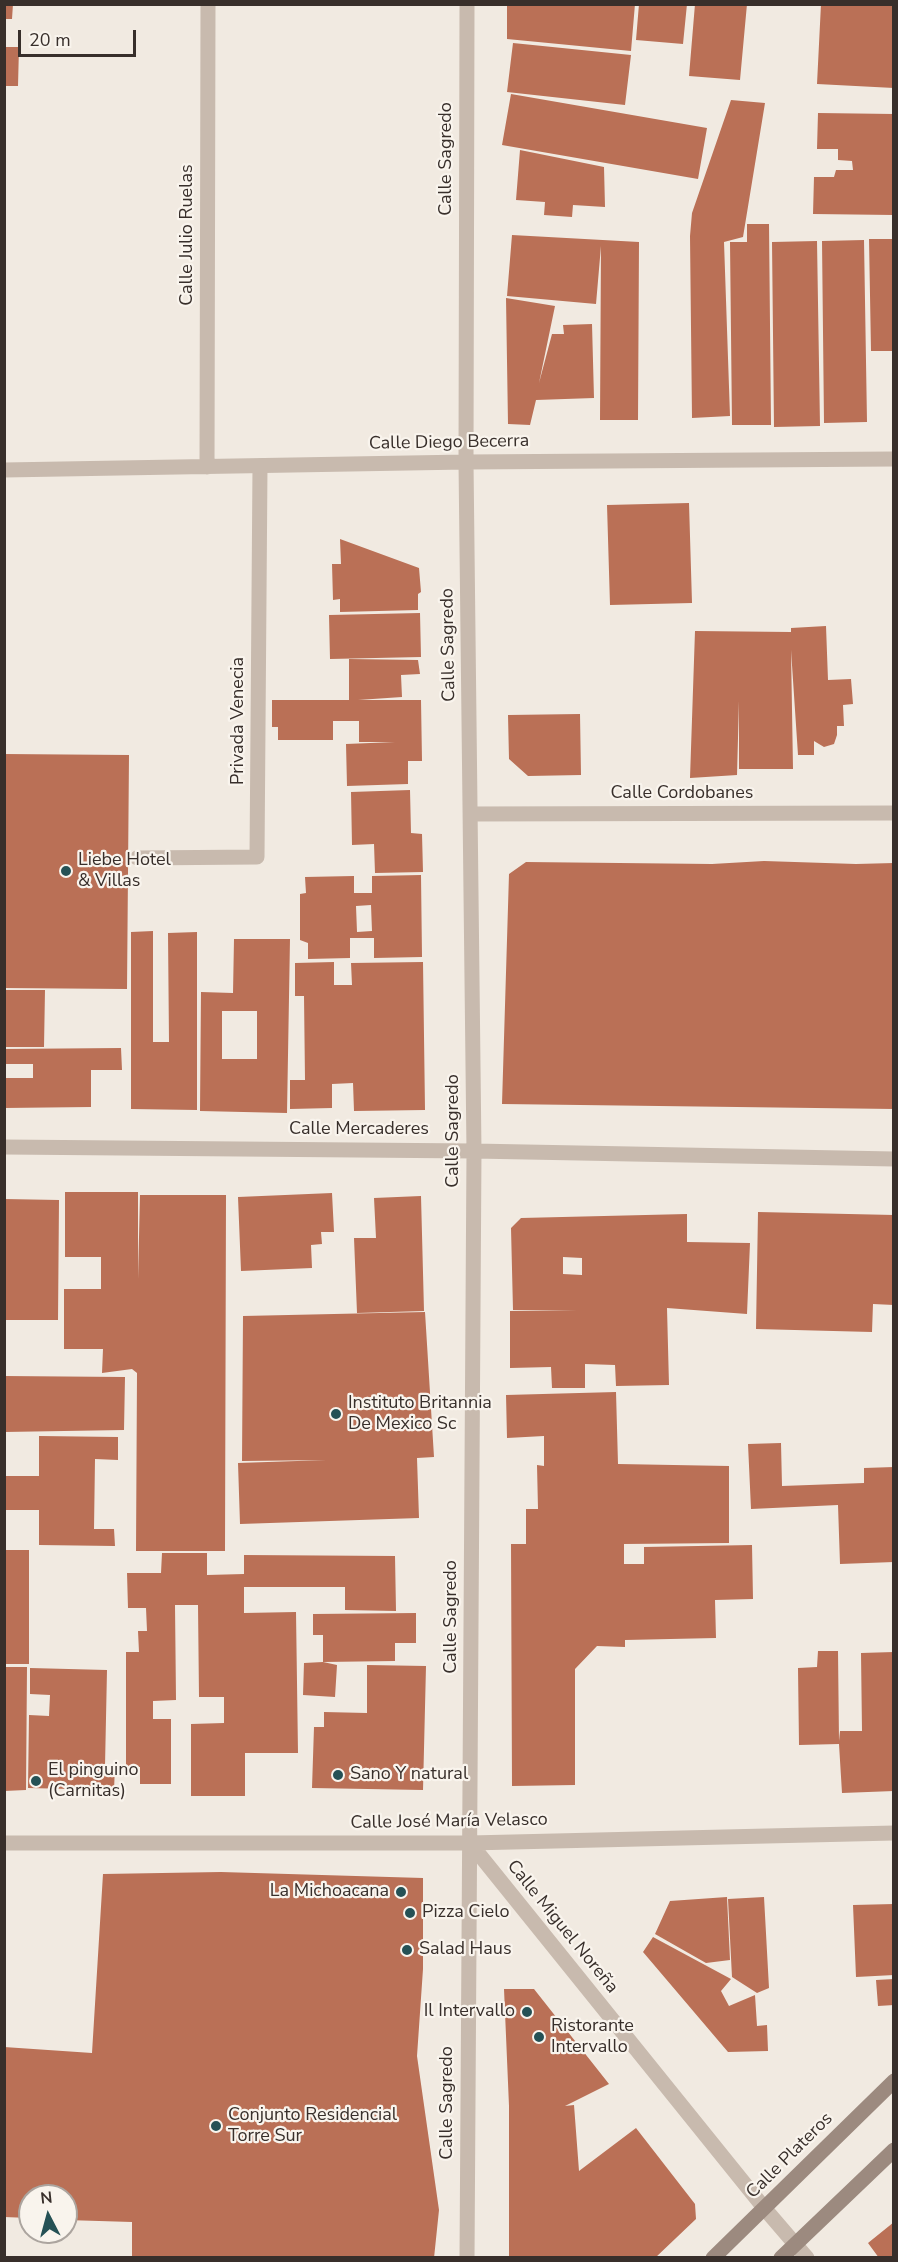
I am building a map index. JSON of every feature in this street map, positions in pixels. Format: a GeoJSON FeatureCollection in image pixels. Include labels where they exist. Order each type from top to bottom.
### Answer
{"type":"FeatureCollection","features":[{"type":"Feature","properties":{"kind":"street","name":"Calle Julio Ruelas"},"geometry":{"type":"LineString","coordinates":[[207,467],[208,4]]}},
{"type":"Feature","properties":{"kind":"street","name":"Calle Sagredo"},"geometry":{"type":"LineString","coordinates":[[466,2258],[474,1151],[466,462],[467,4]]}},
{"type":"Feature","properties":{"kind":"street","name":"Calle Diego Becerra"},"geometry":{"type":"LineString","coordinates":[[4,470],[466,462],[894,459]]}},
{"type":"Feature","properties":{"kind":"street","name":"Privada Venecia"},"geometry":{"type":"LineString","coordinates":[[137,858],[257,857],[260,466]]}},
{"type":"Feature","properties":{"kind":"street","name":"Calle Cordobanes"},"geometry":{"type":"LineString","coordinates":[[471,814],[894,813]]}},
{"type":"Feature","properties":{"kind":"street","name":"Calle Mercaderes"},"geometry":{"type":"LineString","coordinates":[[4,1147],[474,1151],[894,1159]]}},
{"type":"Feature","properties":{"kind":"street","name":"Calle José María Velasco"},"geometry":{"type":"LineString","coordinates":[[4,1843],[470,1843],[894,1833]]}},
{"type":"Feature","properties":{"kind":"street","name":"Calle Miguel Noreña"},"geometry":{"type":"LineString","coordinates":[[470,1843],[807,2258]]}},
{"type":"Feature","properties":{"kind":"street","name":"Calle Plateros"},"geometry":{"type":"LineString","coordinates":[[713,2258],[894,2081]]}},
{"type":"Feature","properties":{"kind":"street"},"geometry":{"type":"LineString","coordinates":[[781,2258],[894,2150]]}},
{"type":"Feature","properties":{"kind":"building"},"geometry":{"type":"Polygon","coordinates":[[[4,4],[13,4],[12,19],[4,19],[4,4]]]}},
{"type":"Feature","properties":{"kind":"building"},"geometry":{"type":"Polygon","coordinates":[[[507,4],[635,4],[631,51],[507,39],[507,4]]]}},
{"type":"Feature","properties":{"kind":"building"},"geometry":{"type":"Polygon","coordinates":[[[639,4],[687,4],[683,44],[636,40],[639,4]]]}},
{"type":"Feature","properties":{"kind":"building"},"geometry":{"type":"Polygon","coordinates":[[[695,4],[747,4],[740,80],[689,76],[695,4]]]}},
{"type":"Feature","properties":{"kind":"building"},"geometry":{"type":"Polygon","coordinates":[[[821,4],[894,4],[894,88],[817,84],[821,4]]]}},
{"type":"Feature","properties":{"kind":"building"},"geometry":{"type":"Polygon","coordinates":[[[513,43],[631,55],[625,105],[507,92],[513,43]]]}},
{"type":"Feature","properties":{"kind":"building"},"geometry":{"type":"Polygon","coordinates":[[[4,47],[19,47],[18,86],[4,86],[4,47]]]}},
{"type":"Feature","properties":{"kind":"building"},"geometry":{"type":"Polygon","coordinates":[[[511,94],[707,128],[698,179],[502,145],[511,94]]]}},
{"type":"Feature","properties":{"kind":"building"},"geometry":{"type":"Polygon","coordinates":[[[731,100],[765,103],[743,237],[724,242],[730,416],[692,418],[690,236],[692,213],[731,100]]]}},
{"type":"Feature","properties":{"kind":"building"},"geometry":{"type":"Polygon","coordinates":[[[818,113],[894,114],[894,215],[813,214],[814,177],[834,177],[836,170],[853,170],[852,161],[838,160],[838,149],[817,149],[818,113]]]}},
{"type":"Feature","properties":{"kind":"building"},"geometry":{"type":"Polygon","coordinates":[[[520,150],[604,167],[605,207],[573,205],[572,217],[544,215],[545,202],[516,200],[520,150]]]}},
{"type":"Feature","properties":{"kind":"building"},"geometry":{"type":"Polygon","coordinates":[[[747,224],[769,224],[771,425],[732,425],[730,242],[747,242],[747,224]]]}},
{"type":"Feature","properties":{"kind":"building"},"geometry":{"type":"Polygon","coordinates":[[[512,235],[639,242],[638,420],[600,420],[601,246],[596,304],[507,296],[512,235]]]}},
{"type":"Feature","properties":{"kind":"building"},"geometry":{"type":"Polygon","coordinates":[[[869,239],[894,239],[894,351],[871,351],[869,239]]]}},
{"type":"Feature","properties":{"kind":"building"},"geometry":{"type":"Polygon","coordinates":[[[864,240],[867,422],[824,423],[822,241],[864,240]]]}},
{"type":"Feature","properties":{"kind":"building"},"geometry":{"type":"Polygon","coordinates":[[[817,241],[820,426],[774,427],[772,242],[817,241]]]}},
{"type":"Feature","properties":{"kind":"building"},"geometry":{"type":"Polygon","coordinates":[[[506,298],[555,306],[539,383],[552,334],[564,334],[563,325],[592,324],[594,398],[536,400],[530,425],[508,424],[506,298]]]}},
{"type":"Feature","properties":{"kind":"building"},"geometry":{"type":"Polygon","coordinates":[[[689,503],[692,603],[610,605],[607,505],[689,503]]]}},
{"type":"Feature","properties":{"kind":"building"},"geometry":{"type":"Polygon","coordinates":[[[340,539],[419,568],[421,592],[418,594],[418,610],[340,612],[340,599],[333,600],[332,564],[341,564],[340,539]]]}},
{"type":"Feature","properties":{"kind":"building"},"geometry":{"type":"Polygon","coordinates":[[[420,613],[421,657],[330,659],[329,615],[420,613]]]}},
{"type":"Feature","properties":{"kind":"building"},"geometry":{"type":"Polygon","coordinates":[[[826,626],[828,680],[851,679],[853,704],[843,705],[844,726],[837,726],[834,744],[824,747],[814,741],[814,755],[798,755],[791,650],[793,769],[739,769],[739,701],[737,775],[690,778],[695,631],[791,632],[791,628],[826,626]]]}},
{"type":"Feature","properties":{"kind":"building"},"geometry":{"type":"Polygon","coordinates":[[[349,659],[418,660],[420,674],[401,675],[402,697],[358,700],[421,700],[422,761],[408,761],[408,784],[347,786],[346,744],[395,742],[359,742],[359,721],[333,721],[333,740],[278,740],[278,727],[272,727],[272,700],[349,700],[349,659]]]}},
{"type":"Feature","properties":{"kind":"building"},"geometry":{"type":"Polygon","coordinates":[[[580,714],[581,775],[528,776],[509,759],[508,715],[580,714]]]}},
{"type":"Feature","properties":{"kind":"building","name":"Liebe Hotel & Villas"},"geometry":{"type":"Polygon","coordinates":[[[4,754],[129,755],[127,989],[4,988],[4,754]]]}},
{"type":"Feature","properties":{"kind":"building"},"geometry":{"type":"Polygon","coordinates":[[[410,790],[411,833],[422,834],[423,872],[375,873],[374,844],[352,845],[351,792],[410,790]]]}},
{"type":"Feature","properties":{"kind":"building"},"geometry":{"type":"Polygon","coordinates":[[[764,861],[894,863],[894,1109],[502,1104],[509,874],[526,862],[712,864],[764,861]]]}},
{"type":"Feature","properties":{"kind":"building"},"geometry":{"type":"Polygon","coordinates":[[[421,875],[422,957],[374,958],[374,938],[350,938],[350,958],[308,959],[308,943],[300,940],[300,894],[306,893],[305,877],[354,876],[354,893],[372,893],[372,876],[421,875]],[[371,905],[356,906],[357,932],[372,931],[371,905]]]}},
{"type":"Feature","properties":{"kind":"building"},"geometry":{"type":"Polygon","coordinates":[[[153,931],[153,1042],[169,1042],[168,933],[197,932],[197,1110],[131,1109],[131,932],[153,931]]]}},
{"type":"Feature","properties":{"kind":"building"},"geometry":{"type":"Polygon","coordinates":[[[234,939],[290,939],[287,1113],[200,1111],[201,992],[233,993],[234,939]],[[222,1011],[222,1059],[257,1059],[257,1011],[222,1011]]]}},
{"type":"Feature","properties":{"kind":"building"},"geometry":{"type":"Polygon","coordinates":[[[334,962],[334,985],[352,985],[351,963],[423,962],[425,1110],[354,1111],[353,1083],[332,1084],[332,1108],[290,1109],[290,1080],[305,1080],[304,996],[295,996],[295,963],[334,962]]]}},
{"type":"Feature","properties":{"kind":"building"},"geometry":{"type":"Polygon","coordinates":[[[4,990],[45,990],[44,1047],[4,1047],[4,990]]]}},
{"type":"Feature","properties":{"kind":"building"},"geometry":{"type":"Polygon","coordinates":[[[121,1048],[122,1070],[91,1070],[91,1107],[4,1108],[4,1078],[33,1078],[33,1064],[4,1064],[4,1049],[121,1048]]]}},
{"type":"Feature","properties":{"kind":"building"},"geometry":{"type":"Polygon","coordinates":[[[65,1192],[138,1192],[138,1279],[140,1195],[226,1195],[225,1551],[136,1551],[137,1373],[132,1369],[102,1373],[103,1349],[64,1349],[64,1289],[101,1289],[101,1257],[65,1257],[65,1192]]]}},
{"type":"Feature","properties":{"kind":"building"},"geometry":{"type":"Polygon","coordinates":[[[332,1193],[334,1232],[321,1232],[322,1244],[311,1245],[312,1268],[241,1271],[238,1197],[332,1193]]]}},
{"type":"Feature","properties":{"kind":"building"},"geometry":{"type":"Polygon","coordinates":[[[421,1196],[424,1311],[357,1313],[354,1238],[376,1238],[374,1198],[421,1196]]]}},
{"type":"Feature","properties":{"kind":"building"},"geometry":{"type":"Polygon","coordinates":[[[4,1199],[59,1200],[58,1320],[4,1320],[4,1199]]]}},
{"type":"Feature","properties":{"kind":"building"},"geometry":{"type":"Polygon","coordinates":[[[758,1212],[894,1215],[894,1305],[873,1304],[872,1332],[756,1329],[758,1212]]]}},
{"type":"Feature","properties":{"kind":"building"},"geometry":{"type":"Polygon","coordinates":[[[687,1214],[687,1242],[750,1243],[747,1314],[667,1308],[669,1385],[616,1386],[615,1365],[585,1364],[585,1388],[552,1388],[551,1367],[510,1368],[510,1311],[577,1310],[513,1310],[511,1228],[521,1218],[687,1214]],[[563,1257],[563,1274],[582,1275],[582,1258],[563,1257]]]}},
{"type":"Feature","properties":{"kind":"building","name":"Instituto Britannia De Mexico Sc"},"geometry":{"type":"Polygon","coordinates":[[[425,1312],[434,1457],[417,1458],[419,1518],[240,1524],[238,1463],[327,1460],[242,1461],[243,1316],[425,1312]]]}},
{"type":"Feature","properties":{"kind":"building"},"geometry":{"type":"Polygon","coordinates":[[[4,1376],[125,1377],[124,1430],[4,1432],[4,1376]]]}},
{"type":"Feature","properties":{"kind":"building"},"geometry":{"type":"Polygon","coordinates":[[[616,1392],[618,1464],[729,1466],[729,1543],[624,1544],[624,1564],[644,1564],[644,1547],[752,1545],[753,1599],[715,1600],[716,1638],[625,1640],[625,1647],[597,1646],[575,1669],[575,1785],[512,1786],[511,1544],[526,1544],[526,1509],[538,1509],[537,1465],[544,1466],[544,1436],[507,1438],[506,1395],[616,1392]]]}},
{"type":"Feature","properties":{"kind":"building"},"geometry":{"type":"Polygon","coordinates":[[[39,1436],[118,1437],[118,1460],[95,1459],[94,1529],[114,1529],[115,1546],[39,1545],[39,1510],[4,1510],[4,1476],[39,1476],[39,1436]]]}},
{"type":"Feature","properties":{"kind":"building"},"geometry":{"type":"Polygon","coordinates":[[[781,1443],[782,1486],[864,1483],[864,1468],[894,1467],[894,1562],[840,1564],[838,1505],[751,1509],[748,1444],[781,1443]]]}},
{"type":"Feature","properties":{"kind":"building"},"geometry":{"type":"Polygon","coordinates":[[[4,1550],[29,1550],[29,1664],[4,1664],[4,1550]]]}},
{"type":"Feature","properties":{"kind":"building"},"geometry":{"type":"Polygon","coordinates":[[[162,1553],[207,1553],[207,1575],[244,1574],[244,1555],[395,1556],[396,1611],[345,1610],[345,1587],[244,1587],[244,1613],[296,1612],[298,1753],[245,1753],[245,1796],[191,1796],[191,1724],[224,1723],[224,1697],[199,1697],[198,1605],[175,1605],[176,1700],[153,1701],[153,1719],[171,1719],[171,1784],[140,1784],[140,1767],[126,1767],[126,1652],[139,1652],[138,1631],[147,1631],[146,1608],[128,1608],[127,1573],[161,1573],[162,1553]]]}},
{"type":"Feature","properties":{"kind":"building"},"geometry":{"type":"Polygon","coordinates":[[[416,1613],[416,1643],[395,1643],[395,1661],[323,1662],[323,1635],[313,1635],[313,1614],[416,1613]]]}},
{"type":"Feature","properties":{"kind":"building"},"geometry":{"type":"Polygon","coordinates":[[[818,1651],[838,1651],[839,1741],[840,1731],[862,1731],[861,1653],[894,1652],[894,1791],[842,1793],[839,1744],[799,1745],[798,1668],[817,1667],[818,1651]]]}},
{"type":"Feature","properties":{"kind":"building"},"geometry":{"type":"Polygon","coordinates":[[[323,1662],[337,1665],[335,1697],[303,1695],[304,1663],[323,1662]]]}},
{"type":"Feature","properties":{"kind":"building"},"geometry":{"type":"Polygon","coordinates":[[[367,1665],[426,1666],[423,1790],[312,1788],[314,1727],[324,1727],[324,1712],[367,1713],[367,1665]]]}},
{"type":"Feature","properties":{"kind":"building"},"geometry":{"type":"Polygon","coordinates":[[[4,1667],[27,1667],[26,1790],[4,1791],[4,1667]]]}},
{"type":"Feature","properties":{"kind":"building"},"geometry":{"type":"Polygon","coordinates":[[[30,1668],[107,1670],[105,1766],[115,1766],[114,1790],[28,1788],[29,1715],[49,1716],[50,1695],[30,1694],[30,1668]]]}},
{"type":"Feature","properties":{"kind":"building"},"geometry":{"type":"Polygon","coordinates":[[[221,1872],[423,1878],[423,1969],[417,2056],[439,2210],[434,2258],[132,2258],[132,2222],[78,2220],[78,2184],[18,2184],[18,2218],[4,2217],[4,2047],[92,2053],[103,1874],[221,1872]]]}},
{"type":"Feature","properties":{"kind":"building"},"geometry":{"type":"Polygon","coordinates":[[[727,1897],[730,1960],[706,1963],[655,1934],[670,1901],[727,1897]]]}},
{"type":"Feature","properties":{"kind":"building"},"geometry":{"type":"Polygon","coordinates":[[[764,1897],[769,1988],[757,1993],[732,1977],[728,1899],[764,1897]]]}},
{"type":"Feature","properties":{"kind":"building"},"geometry":{"type":"Polygon","coordinates":[[[894,1904],[894,1975],[856,1977],[853,1905],[894,1904]]]}},
{"type":"Feature","properties":{"kind":"building"},"geometry":{"type":"Polygon","coordinates":[[[653,1937],[731,1979],[721,1991],[729,2006],[755,1995],[757,2026],[767,2025],[768,2051],[728,2052],[643,1952],[653,1937]]]}},
{"type":"Feature","properties":{"kind":"building"},"geometry":{"type":"Polygon","coordinates":[[[894,1979],[894,2005],[878,2006],[876,1980],[894,1979]]]}},
{"type":"Feature","properties":{"kind":"building"},"geometry":{"type":"Polygon","coordinates":[[[504,1989],[534,1989],[609,2084],[565,2106],[574,2105],[579,2171],[636,2128],[695,2204],[696,2219],[655,2258],[509,2258],[509,2106],[504,1989]]]}},
{"type":"Feature","properties":{"kind":"building"},"geometry":{"type":"Polygon","coordinates":[[[894,2222],[894,2258],[879,2258],[868,2243],[894,2222]]]}},
{"type":"Feature","properties":{"kind":"place","name":"Liebe Hotel & Villas"},"geometry":{"type":"Point","coordinates":[66,871]}},
{"type":"Feature","properties":{"kind":"place","name":"Instituto Britannia De Mexico Sc"},"geometry":{"type":"Point","coordinates":[336,1414]}},
{"type":"Feature","properties":{"kind":"place","name":"Sano Y natural"},"geometry":{"type":"Point","coordinates":[338,1775]}},
{"type":"Feature","properties":{"kind":"place","name":"El pinguino (Carnitas)"},"geometry":{"type":"Point","coordinates":[36,1781]}},
{"type":"Feature","properties":{"kind":"place","name":"La Michoacana"},"geometry":{"type":"Point","coordinates":[401,1892]}},
{"type":"Feature","properties":{"kind":"place","name":"Pizza Cielo"},"geometry":{"type":"Point","coordinates":[410,1913]}},
{"type":"Feature","properties":{"kind":"place","name":"Salad Haus"},"geometry":{"type":"Point","coordinates":[407,1950]}},
{"type":"Feature","properties":{"kind":"place","name":"Il Intervallo"},"geometry":{"type":"Point","coordinates":[527,2012]}},
{"type":"Feature","properties":{"kind":"place","name":"Ristorante Intervallo"},"geometry":{"type":"Point","coordinates":[539,2037]}},
{"type":"Feature","properties":{"kind":"place","name":"Conjunto Residencial Torre Sur"},"geometry":{"type":"Point","coordinates":[216,2126]}}]}
